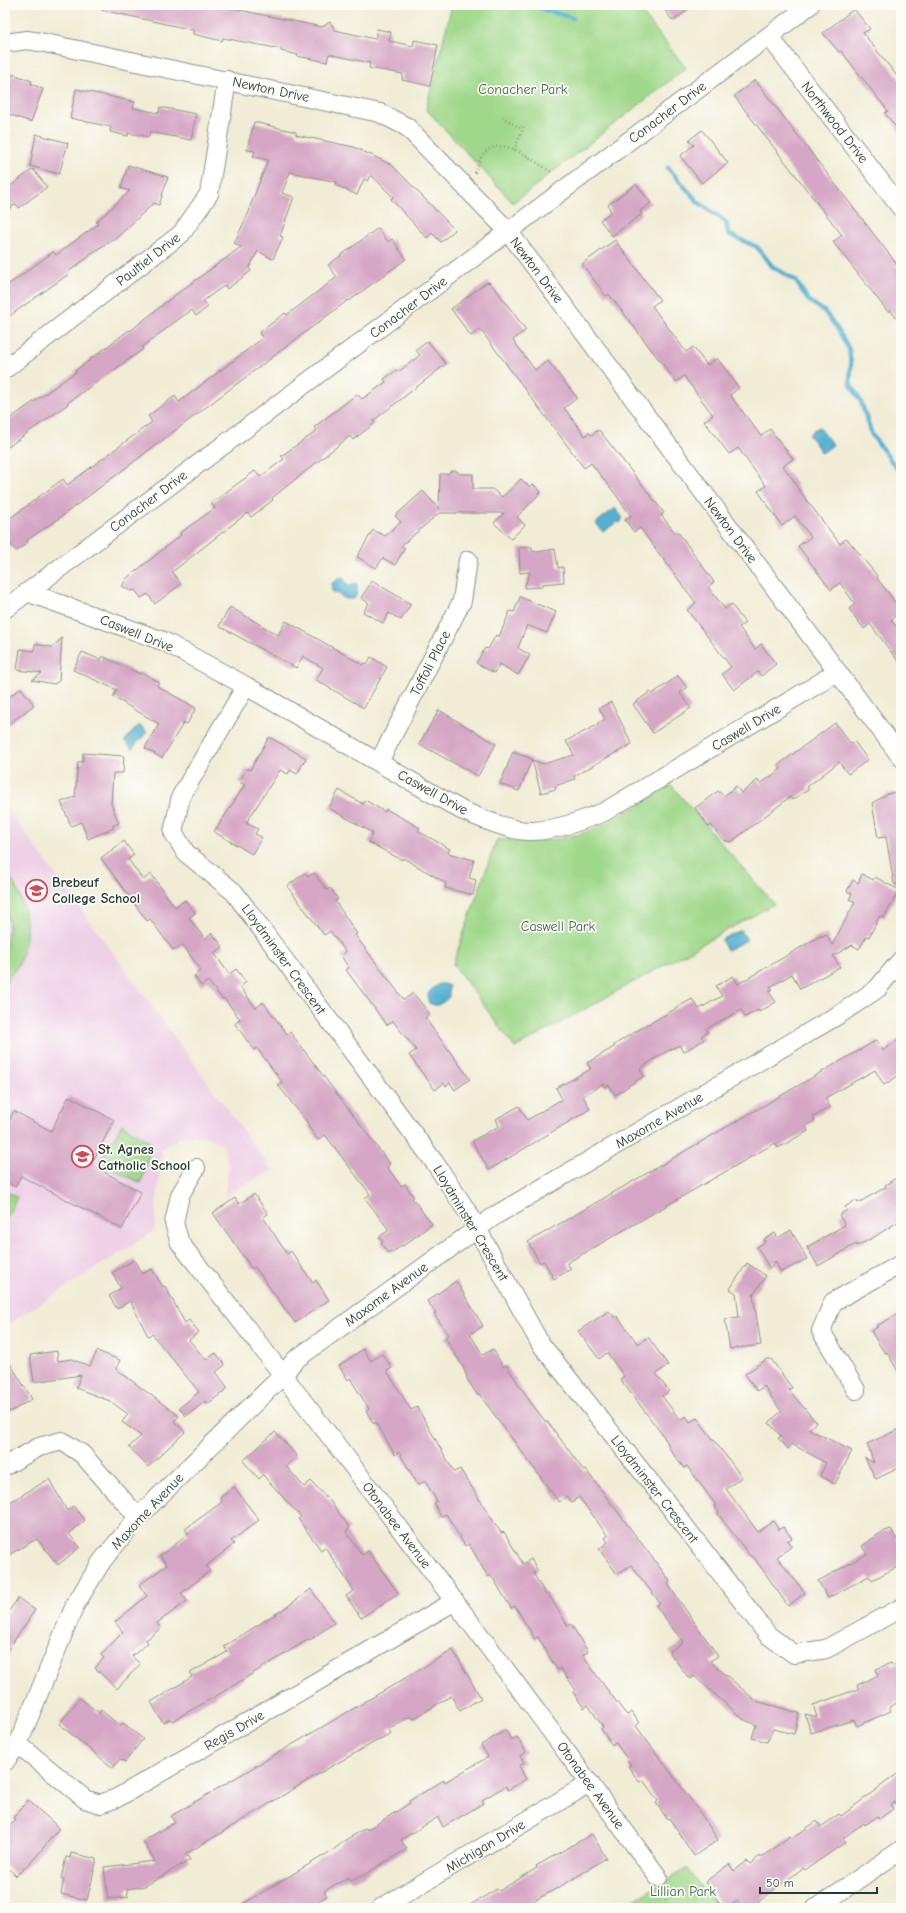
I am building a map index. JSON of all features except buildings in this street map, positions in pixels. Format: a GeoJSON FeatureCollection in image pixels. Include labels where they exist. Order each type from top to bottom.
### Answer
{"type":"FeatureCollection","features":[{"type":"Feature","properties":{"kind":"street","name":"Conacher Drive"},"geometry":{"type":"LineString","coordinates":[[5,608],[810,5]]}},
{"type":"Feature","properties":{"kind":"street","name":"Northwood Drive"},"geometry":{"type":"LineString","coordinates":[[769,36],[901,208]]}},
{"type":"Feature","properties":{"kind":"street","name":"Newton Drive"},"geometry":{"type":"LineString","coordinates":[[5,42],[27,40],[40,42],[374,111],[394,119],[418,136],[508,231],[901,757]]}},
{"type":"Feature","properties":{"kind":"street","name":"Paultiel Drive"},"geometry":{"type":"LineString","coordinates":[[5,369],[181,234],[209,194],[226,80]]}},
{"type":"Feature","properties":{"kind":"street","name":"Toffoli Place"},"geometry":{"type":"LineString","coordinates":[[379,762],[462,602],[468,560]]}},
{"type":"Feature","properties":{"kind":"street","name":"Caswell Drive"},"geometry":{"type":"LineString","coordinates":[[27,592],[163,641],[246,686],[461,810],[497,824],[531,831],[569,825],[604,812],[823,681],[836,671]]}},
{"type":"Feature","properties":{"kind":"street","name":"Lloydminster Crescent"},"geometry":{"type":"LineString","coordinates":[[246,686],[180,796],[173,832],[186,853],[234,892],[435,1163],[477,1228],[540,1343],[768,1634],[794,1654],[826,1649],[901,1608]]}},
{"type":"Feature","properties":{"kind":"street","name":"Maxome Avenue"},"geometry":{"type":"LineString","coordinates":[[5,1762],[18,1744],[75,1605],[102,1561],[138,1517],[283,1376],[295,1360],[477,1228],[840,1014],[876,989],[901,960]]}},
{"type":"Feature","properties":{"kind":"street","name":"Otonabee Avenue"},"geometry":{"type":"LineString","coordinates":[[196,1168],[180,1195],[174,1223],[180,1243],[455,1601],[658,1877]]}},
{"type":"Feature","properties":{"kind":"street"},"geometry":{"type":"LineString","coordinates":[[856,1390],[821,1331],[833,1302],[901,1264]]}},
{"type":"Feature","properties":{"kind":"street"},"geometry":{"type":"LineString","coordinates":[[5,1466],[40,1447],[62,1441],[82,1454],[138,1517]]}},
{"type":"Feature","properties":{"kind":"street","name":"Regis Drive"},"geometry":{"type":"LineString","coordinates":[[18,1744],[84,1799],[100,1804],[116,1798],[455,1601]]}},
{"type":"Feature","properties":{"kind":"street","name":"Michigan Drive"},"geometry":{"type":"LineString","coordinates":[[381,1908],[590,1783]]}},
{"type":"Feature","properties":{"kind":"street"},"geometry":{"type":"LineString","coordinates":[[816,1908],[901,1850]]}},
{"type":"Feature","properties":{"kind":"path"},"geometry":{"type":"LineString","coordinates":[[502,117],[523,127],[514,150]]}},
{"type":"Feature","properties":{"kind":"path"},"geometry":{"type":"LineString","coordinates":[[474,176],[481,158],[487,149],[496,146],[508,146],[553,173]]}},
{"type":"Feature","properties":{"kind":"shaded area","name":"St. Agnes Catholic School"},"geometry":{"type":"Polygon","coordinates":[[[5,806],[272,1170],[224,1197],[229,1166],[223,1144],[205,1136],[182,1136],[162,1148],[154,1231],[5,1326],[5,806]]]}},
{"type":"Feature","properties":{"kind":"green space","name":"Conacher Park"},"geometry":{"type":"Polygon","coordinates":[[[452,5],[636,5],[686,68],[513,203],[426,109],[452,5]]]}},
{"type":"Feature","properties":{"kind":"green space","name":"Caswell Park"},"geometry":{"type":"Polygon","coordinates":[[[671,785],[774,904],[515,1048],[453,964],[496,841],[498,839],[525,841],[553,840],[566,838],[592,830],[614,820],[671,785]]]}},
{"type":"Feature","properties":{"kind":"green space"},"geometry":{"type":"Polygon","coordinates":[[[5,869],[18,891],[22,903],[25,915],[26,940],[18,965],[5,983],[5,955],[9,922],[5,909],[5,869]]]}},
{"type":"Feature","properties":{"kind":"green space"},"geometry":{"type":"Polygon","coordinates":[[[122,1124],[152,1144],[141,1183],[99,1163],[122,1124]]]}},
{"type":"Feature","properties":{"kind":"green space"},"geometry":{"type":"Polygon","coordinates":[[[5,1191],[17,1197],[5,1222],[5,1191]]]}},
{"type":"Feature","properties":{"kind":"green space","name":"Lillian Park"},"geometry":{"type":"Polygon","coordinates":[[[687,1868],[717,1908],[621,1908],[687,1868]]]}},
{"type":"Feature","properties":{"kind":"water"},"geometry":{"type":"Polygon","coordinates":[[[819,427],[833,445],[822,453],[809,435],[812,431],[819,427]]]}},
{"type":"Feature","properties":{"kind":"water"},"geometry":{"type":"Polygon","coordinates":[[[615,508],[623,518],[621,519],[622,521],[619,523],[617,522],[603,532],[596,523],[615,508]]]}},
{"type":"Feature","properties":{"kind":"water"},"geometry":{"type":"Polygon","coordinates":[[[340,578],[344,579],[349,586],[354,583],[357,584],[357,594],[354,599],[346,599],[332,591],[331,584],[340,578]]]}},
{"type":"Feature","properties":{"kind":"water"},"geometry":{"type":"Polygon","coordinates":[[[139,725],[147,732],[132,749],[124,741],[139,725]]]}},
{"type":"Feature","properties":{"kind":"water"},"geometry":{"type":"Polygon","coordinates":[[[741,930],[747,940],[727,950],[721,940],[741,930]]]}},
{"type":"Feature","properties":{"kind":"water"},"geometry":{"type":"Polygon","coordinates":[[[439,984],[449,986],[449,997],[437,1005],[429,1003],[428,994],[439,984]]]}},
{"type":"Feature","properties":{"kind":"waterway"},"geometry":{"type":"LineString","coordinates":[[534,5],[542,9],[573,18]]}},
{"type":"Feature","properties":{"kind":"waterway"},"geometry":{"type":"LineString","coordinates":[[668,168],[698,202],[726,222],[728,234],[757,247],[772,266],[796,281],[808,300],[824,311],[837,328],[849,349],[851,365],[850,383],[861,402],[872,435],[901,474]]}},
{"type":"Feature","properties":{"kind":"place","name":"Brebeuf College School"},"geometry":{"type":"Point","coordinates":[36,890]}},
{"type":"Feature","properties":{"kind":"place","name":"St. Agnes Catholic School"},"geometry":{"type":"Point","coordinates":[83,1157]}}]}
